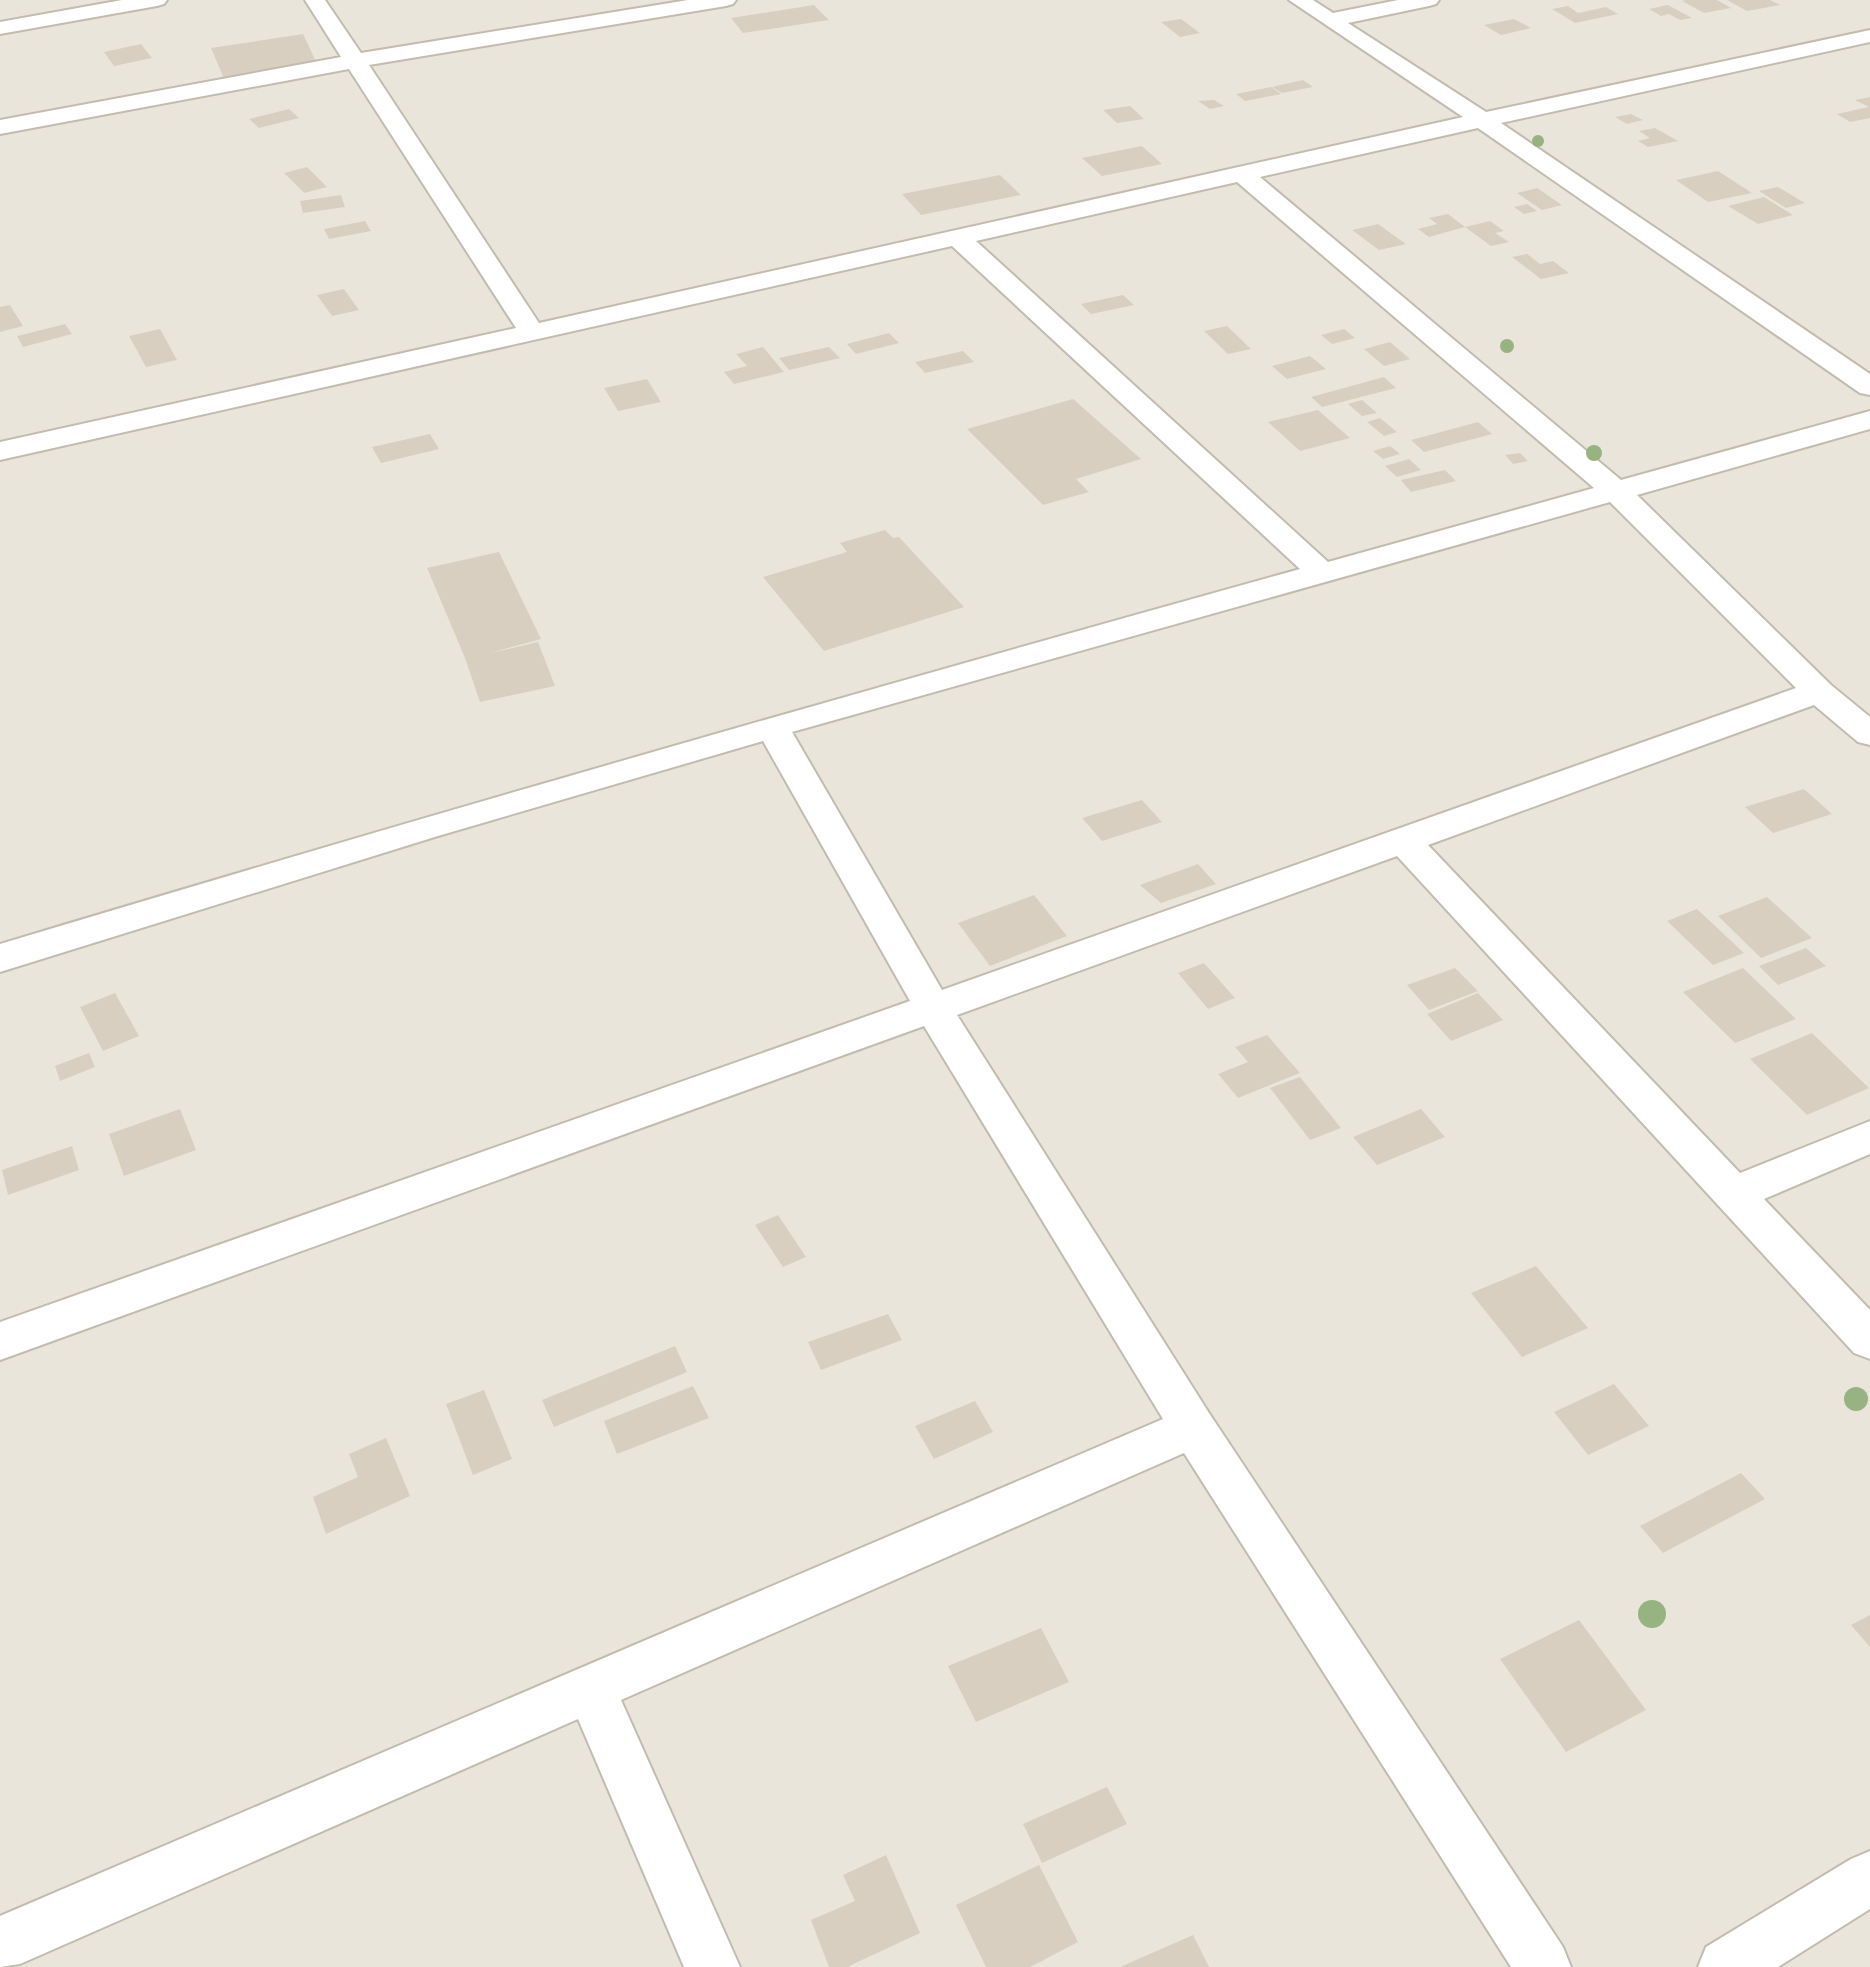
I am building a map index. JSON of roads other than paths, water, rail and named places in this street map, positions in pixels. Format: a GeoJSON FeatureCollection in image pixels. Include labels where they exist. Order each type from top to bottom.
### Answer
{"type":"FeatureCollection","features":[{"type":"Feature","properties":{"kind":"street"},"geometry":{"type":"LineString","coordinates":[[0,27],[157,0]]}},
{"type":"Feature","properties":{"kind":"street"},"geometry":{"type":"LineString","coordinates":[[315,0],[532,332]]}},
{"type":"Feature","properties":{"kind":"street"},"geometry":{"type":"LineString","coordinates":[[0,127],[355,61],[726,0]]}},
{"type":"Feature","properties":{"kind":"street"},"geometry":{"type":"LineString","coordinates":[[1299,0],[1482,120],[1870,387]]}},
{"type":"Feature","properties":{"kind":"street"},"geometry":{"type":"LineString","coordinates":[[1330,20],[1429,0]]}},
{"type":"Feature","properties":{"kind":"street"},"geometry":{"type":"LineString","coordinates":[[0,451],[1870,36]]}},
{"type":"Feature","properties":{"kind":"street"},"geometry":{"type":"LineString","coordinates":[[1242,174],[1616,491],[1819,692],[1870,734]]}},
{"type":"Feature","properties":{"kind":"street"},"geometry":{"type":"LineString","coordinates":[[957,237],[1322,573]]}},
{"type":"Feature","properties":{"kind":"street"},"geometry":{"type":"LineString","coordinates":[[0,958],[425,828],[772,727],[1870,420]]}},
{"type":"Feature","properties":{"kind":"street"},"geometry":{"type":"LineString","coordinates":[[0,1341],[1819,692]]}},
{"type":"Feature","properties":{"kind":"street"},"geometry":{"type":"LineString","coordinates":[[772,727],[933,1008],[1193,1427],[1543,1967]]}},
{"type":"Feature","properties":{"kind":"street"},"geometry":{"type":"LineString","coordinates":[[1404,840],[1870,1340]]}},
{"type":"Feature","properties":{"kind":"street"},"geometry":{"type":"LineString","coordinates":[[1735,1193],[1870,1137]]}},
{"type":"Feature","properties":{"kind":"street"},"geometry":{"type":"LineString","coordinates":[[0,1944],[1193,1427]]}},
{"type":"Feature","properties":{"kind":"street"},"geometry":{"type":"LineString","coordinates":[[590,1688],[712,1967]]}},
{"type":"Feature","properties":{"kind":"street"},"geometry":{"type":"LineString","coordinates":[[1726,1967],[1870,1878]]}}]}
